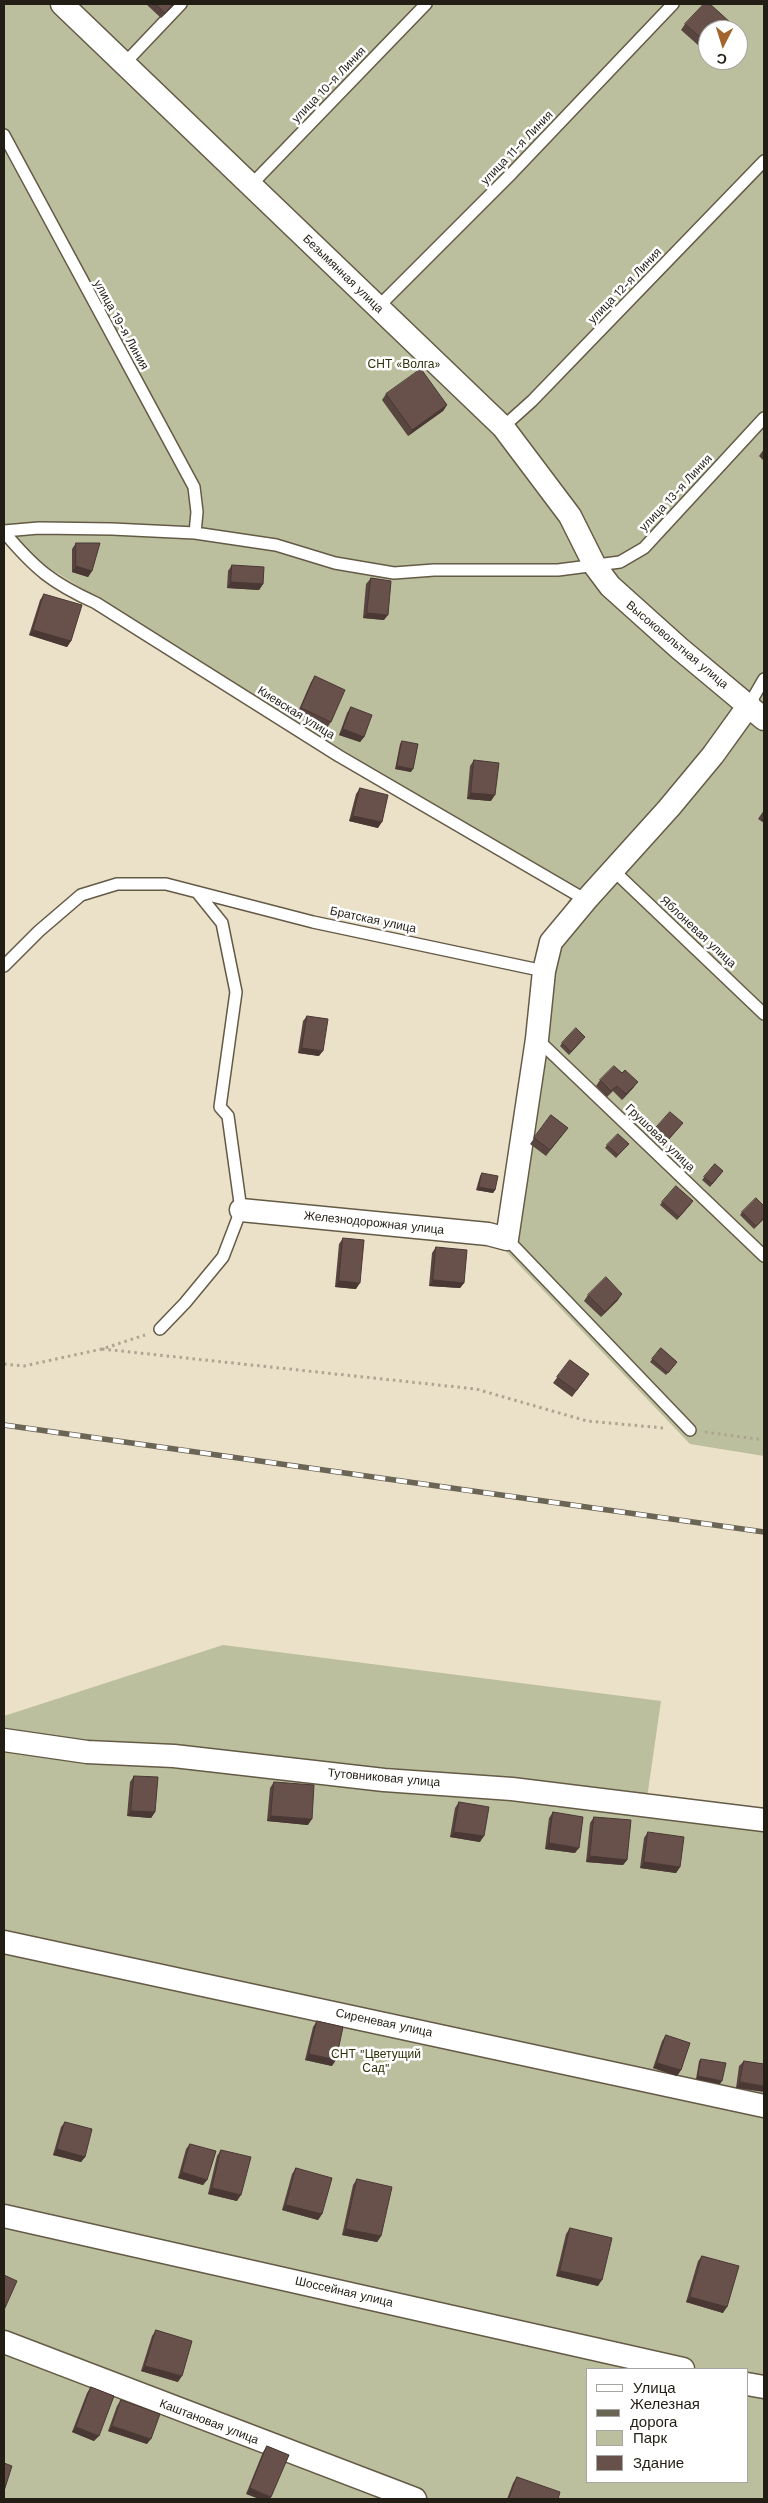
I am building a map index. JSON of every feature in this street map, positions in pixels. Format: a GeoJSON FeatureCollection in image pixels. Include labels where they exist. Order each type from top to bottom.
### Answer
{"type":"FeatureCollection","features":[{"type":"Feature","properties":{"kind":"street","name":"Безымянная улица"},"geometry":{"type":"LineString","coordinates":[[62,4],[503,427],[570,516],[594,566]]}},
{"type":"Feature","properties":{"kind":"street","name":"Высоковольтная улица"},"geometry":{"type":"LineString","coordinates":[[594,566],[623,599],[756,712]]}},
{"type":"Feature","properties":{"kind":"street"},"geometry":{"type":"LineString","coordinates":[[507,1239],[537,1039],[544,971],[551,942],[713,755],[756,712]]}},
{"type":"Feature","properties":{"kind":"street","name":"Железнодорожная улица"},"geometry":{"type":"LineString","coordinates":[[241,1210],[488,1234],[507,1239]]}},
{"type":"Feature","properties":{"kind":"street","name":"Тутовниковая улица"},"geometry":{"type":"LineString","coordinates":[[4,1740],[87,1752],[174,1756],[384,1780],[512,1789],[764,1820]]}},
{"type":"Feature","properties":{"kind":"street","name":"Сиреневая улица"},"geometry":{"type":"LineString","coordinates":[[4,1942],[764,2106]]}},
{"type":"Feature","properties":{"kind":"street","name":"Шоссейная улица"},"geometry":{"type":"LineString","coordinates":[[4,2216],[679,2368]]}},
{"type":"Feature","properties":{"kind":"street","name":"Каштановая улица"},"geometry":{"type":"LineString","coordinates":[[4,2342],[415,2499]]}},
{"type":"Feature","properties":{"kind":"street"},"geometry":{"type":"LineString","coordinates":[[748,2384],[764,2388]]}},
{"type":"Feature","properties":{"kind":"lane"},"geometry":{"type":"LineString","coordinates":[[124,64],[182,4]]}},
{"type":"Feature","properties":{"kind":"lane","name":"улица 10-я Линия"},"geometry":{"type":"LineString","coordinates":[[251,185],[426,4]]}},
{"type":"Feature","properties":{"kind":"lane","name":"улица 11-я Линия"},"geometry":{"type":"LineString","coordinates":[[377,308],[512,173],[673,4]]}},
{"type":"Feature","properties":{"kind":"lane","name":"улица 19-я Линия"},"geometry":{"type":"LineString","coordinates":[[4,135],[194,487],[197,512],[195,533]]}},
{"type":"Feature","properties":{"kind":"lane","name":"улица 12-я Линия"},"geometry":{"type":"LineString","coordinates":[[503,427],[539,394],[764,161]]}},
{"type":"Feature","properties":{"kind":"lane","name":"улица 13-я Линия"},"geometry":{"type":"LineString","coordinates":[[4,532],[39,528],[195,533],[276,545],[335,563],[394,573],[434,570],[558,570],[594,566],[620,562],[644,548],[764,418]]}},
{"type":"Feature","properties":{"kind":"lane","name":"Киевская улица"},"geometry":{"type":"LineString","coordinates":[[4,532],[31,564],[62,588],[96,603],[339,756],[586,900]]}},
{"type":"Feature","properties":{"kind":"lane"},"geometry":{"type":"LineString","coordinates":[[756,712],[764,679]]}},
{"type":"Feature","properties":{"kind":"lane","name":"Яблоневая улица"},"geometry":{"type":"LineString","coordinates":[[614,871],[764,1014]]}},
{"type":"Feature","properties":{"kind":"lane","name":"Братская улица"},"geometry":{"type":"LineString","coordinates":[[4,966],[39,931],[81,895],[117,884],[166,884],[313,922],[544,971]]}},
{"type":"Feature","properties":{"kind":"lane"},"geometry":{"type":"LineString","coordinates":[[160,1329],[185,1304],[223,1257],[241,1210],[228,1116],[220,1108],[236,992],[222,923],[197,892]]}},
{"type":"Feature","properties":{"kind":"lane","name":"Грушовая улица"},"geometry":{"type":"LineString","coordinates":[[537,1039],[764,1256]]}},
{"type":"Feature","properties":{"kind":"lane"},"geometry":{"type":"LineString","coordinates":[[507,1239],[690,1430]]}},
{"type":"Feature","properties":{"kind":"path"},"geometry":{"type":"LineString","coordinates":[[4,1364],[24,1366],[102,1349],[160,1329]]}},
{"type":"Feature","properties":{"kind":"path"},"geometry":{"type":"LineString","coordinates":[[102,1349],[476,1389],[587,1421],[690,1430],[764,1440]]}},
{"type":"Feature","properties":{"kind":"green space","name":"СНТ «Волга»"},"geometry":{"type":"Polygon","coordinates":[[[4,4],[764,4],[764,1456],[690,1444],[499,1244],[538,952],[573,893],[4,540],[4,4]]]}},
{"type":"Feature","properties":{"kind":"green space","name":"СНТ \"Цветущий Сад\""},"geometry":{"type":"Polygon","coordinates":[[[223,1645],[661,1701],[646,1805],[764,1818],[764,2499],[4,2499],[4,1716],[223,1645]]]}},
{"type":"Feature","properties":{"kind":"building"},"geometry":{"type":"Polygon","coordinates":[[[156,4],[173,4],[165,13],[156,4]]]}},
{"type":"Feature","properties":{"kind":"building"},"geometry":{"type":"Polygon","coordinates":[[[704,4],[710,4],[728,20],[698,20],[698,35],[685,24],[704,4]]]}},
{"type":"Feature","properties":{"kind":"building"},"geometry":{"type":"Polygon","coordinates":[[[421,369],[447,405],[412,430],[386,394],[421,369]]]}},
{"type":"Feature","properties":{"kind":"building"},"geometry":{"type":"Polygon","coordinates":[[[76,543],[100,543],[92,571],[76,566],[76,543]]]}},
{"type":"Feature","properties":{"kind":"building"},"geometry":{"type":"Polygon","coordinates":[[[232,565],[264,567],[263,584],[231,582],[232,565]]]}},
{"type":"Feature","properties":{"kind":"building"},"geometry":{"type":"Polygon","coordinates":[[[371,578],[391,581],[388,615],[367,613],[371,578]]]}},
{"type":"Feature","properties":{"kind":"building"},"geometry":{"type":"Polygon","coordinates":[[[44,594],[82,605],[71,641],[33,630],[44,594]]]}},
{"type":"Feature","properties":{"kind":"building"},"geometry":{"type":"Polygon","coordinates":[[[315,676],[345,690],[331,722],[301,708],[315,676]]]}},
{"type":"Feature","properties":{"kind":"building"},"geometry":{"type":"Polygon","coordinates":[[[351,707],[372,715],[364,737],[343,729],[351,707]]]}},
{"type":"Feature","properties":{"kind":"building"},"geometry":{"type":"Polygon","coordinates":[[[402,741],[418,744],[413,769],[397,766],[402,741]]]}},
{"type":"Feature","properties":{"kind":"building"},"geometry":{"type":"Polygon","coordinates":[[[474,760],[499,763],[495,795],[471,793],[474,760]]]}},
{"type":"Feature","properties":{"kind":"building"},"geometry":{"type":"Polygon","coordinates":[[[360,788],[388,795],[382,822],[353,816],[360,788]]]}},
{"type":"Feature","properties":{"kind":"building"},"geometry":{"type":"Polygon","coordinates":[[[307,1016],[328,1019],[323,1051],[302,1048],[307,1016]]]}},
{"type":"Feature","properties":{"kind":"building"},"geometry":{"type":"Polygon","coordinates":[[[576,1028],[585,1037],[571,1052],[562,1043],[576,1028]]]}},
{"type":"Feature","properties":{"kind":"building"},"geometry":{"type":"Polygon","coordinates":[[[614,1066],[622,1073],[625,1070],[638,1082],[626,1094],[617,1086],[611,1091],[600,1080],[614,1066]]]}},
{"type":"Feature","properties":{"kind":"building"},"geometry":{"type":"Polygon","coordinates":[[[670,1112],[683,1123],[667,1141],[654,1130],[670,1112]]]}},
{"type":"Feature","properties":{"kind":"building"},"geometry":{"type":"Polygon","coordinates":[[[551,1115],[568,1128],[550,1150],[534,1138],[551,1115]]]}},
{"type":"Feature","properties":{"kind":"building"},"geometry":{"type":"Polygon","coordinates":[[[618,1134],[629,1144],[618,1155],[607,1145],[618,1134]]]}},
{"type":"Feature","properties":{"kind":"building"},"geometry":{"type":"Polygon","coordinates":[[[715,1164],[723,1171],[712,1184],[704,1177],[715,1164]]]}},
{"type":"Feature","properties":{"kind":"building"},"geometry":{"type":"Polygon","coordinates":[[[482,1173],[498,1176],[495,1190],[479,1187],[482,1173]]]}},
{"type":"Feature","properties":{"kind":"building"},"geometry":{"type":"Polygon","coordinates":[[[676,1186],[693,1201],[679,1217],[662,1202],[676,1186]]]}},
{"type":"Feature","properties":{"kind":"building"},"geometry":{"type":"Polygon","coordinates":[[[756,1198],[764,1206],[764,1218],[756,1226],[742,1212],[756,1198]]]}},
{"type":"Feature","properties":{"kind":"building"},"geometry":{"type":"Polygon","coordinates":[[[343,1238],[364,1240],[360,1283],[339,1281],[343,1238]]]}},
{"type":"Feature","properties":{"kind":"building"},"geometry":{"type":"Polygon","coordinates":[[[436,1247],[467,1250],[464,1283],[433,1280],[436,1247]]]}},
{"type":"Feature","properties":{"kind":"building"},"geometry":{"type":"Polygon","coordinates":[[[606,1277],[622,1294],[605,1312],[588,1295],[606,1277]]]}},
{"type":"Feature","properties":{"kind":"building"},"geometry":{"type":"Polygon","coordinates":[[[661,1348],[677,1362],[668,1373],[652,1359],[661,1348]]]}},
{"type":"Feature","properties":{"kind":"building"},"geometry":{"type":"Polygon","coordinates":[[[570,1360],[589,1374],[576,1391],[557,1377],[570,1360]]]}},
{"type":"Feature","properties":{"kind":"building"},"geometry":{"type":"Polygon","coordinates":[[[134,1776],[158,1777],[155,1812],[131,1811],[134,1776]]]}},
{"type":"Feature","properties":{"kind":"building"},"geometry":{"type":"Polygon","coordinates":[[[274,1782],[314,1785],[312,1819],[271,1816],[274,1782]]]}},
{"type":"Feature","properties":{"kind":"building"},"geometry":{"type":"Polygon","coordinates":[[[459,1802],[489,1807],[484,1836],[454,1832],[459,1802]]]}},
{"type":"Feature","properties":{"kind":"building"},"geometry":{"type":"Polygon","coordinates":[[[553,1812],[583,1817],[579,1848],[549,1843],[553,1812]]]}},
{"type":"Feature","properties":{"kind":"building"},"geometry":{"type":"Polygon","coordinates":[[[594,1817],[631,1820],[627,1860],[590,1856],[594,1817]]]}},
{"type":"Feature","properties":{"kind":"building"},"geometry":{"type":"Polygon","coordinates":[[[648,1832],[684,1837],[680,1867],[644,1862],[648,1832]]]}},
{"type":"Feature","properties":{"kind":"building"},"geometry":{"type":"Polygon","coordinates":[[[317,2021],[343,2027],[336,2060],[309,2054],[317,2021]]]}},
{"type":"Feature","properties":{"kind":"building"},"geometry":{"type":"Polygon","coordinates":[[[666,2035],[690,2043],[681,2070],[657,2063],[666,2035]]]}},
{"type":"Feature","properties":{"kind":"building"},"geometry":{"type":"Polygon","coordinates":[[[701,2059],[726,2063],[722,2081],[698,2076],[701,2059]]]}},
{"type":"Feature","properties":{"kind":"building"},"geometry":{"type":"Polygon","coordinates":[[[744,2061],[764,2064],[764,2086],[740,2082],[744,2061]]]}},
{"type":"Feature","properties":{"kind":"building"},"geometry":{"type":"Polygon","coordinates":[[[65,2122],[92,2129],[85,2157],[57,2149],[65,2122]]]}},
{"type":"Feature","properties":{"kind":"building"},"geometry":{"type":"Polygon","coordinates":[[[190,2144],[216,2151],[207,2180],[182,2172],[190,2144]]]}},
{"type":"Feature","properties":{"kind":"building"},"geometry":{"type":"Polygon","coordinates":[[[221,2150],[251,2157],[241,2195],[212,2188],[221,2150]]]}},
{"type":"Feature","properties":{"kind":"building"},"geometry":{"type":"Polygon","coordinates":[[[296,2168],[332,2178],[322,2214],[286,2205],[296,2168]]]}},
{"type":"Feature","properties":{"kind":"building"},"geometry":{"type":"Polygon","coordinates":[[[357,2179],[392,2187],[381,2236],[346,2229],[357,2179]]]}},
{"type":"Feature","properties":{"kind":"building"},"geometry":{"type":"Polygon","coordinates":[[[570,2228],[612,2238],[602,2280],[560,2271],[570,2228]]]}},
{"type":"Feature","properties":{"kind":"building"},"geometry":{"type":"Polygon","coordinates":[[[702,2256],[739,2266],[727,2307],[690,2297],[702,2256]]]}},
{"type":"Feature","properties":{"kind":"building"},"geometry":{"type":"Polygon","coordinates":[[[4,2275],[17,2281],[4,2310],[4,2275]]]}},
{"type":"Feature","properties":{"kind":"building"},"geometry":{"type":"Polygon","coordinates":[[[156,2330],[192,2341],[182,2376],[145,2366],[156,2330]]]}},
{"type":"Feature","properties":{"kind":"building"},"geometry":{"type":"Polygon","coordinates":[[[91,2387],[114,2396],[99,2436],[76,2427],[91,2387]]]}},
{"type":"Feature","properties":{"kind":"building"},"geometry":{"type":"Polygon","coordinates":[[[121,2400],[160,2414],[151,2439],[112,2426],[121,2400]]]}},
{"type":"Feature","properties":{"kind":"building"},"geometry":{"type":"Polygon","coordinates":[[[267,2446],[289,2455],[271,2497],[250,2488],[267,2446]]]}},
{"type":"Feature","properties":{"kind":"building"},"geometry":{"type":"Polygon","coordinates":[[[4,2463],[12,2466],[4,2491],[4,2463]]]}},
{"type":"Feature","properties":{"kind":"building"},"geometry":{"type":"Polygon","coordinates":[[[517,2477],[560,2492],[558,2499],[509,2499],[517,2477]]]}},
{"type":"Feature","properties":{"kind":"railway"},"geometry":{"type":"LineString","coordinates":[[4,1425],[764,1532]]}}]}
